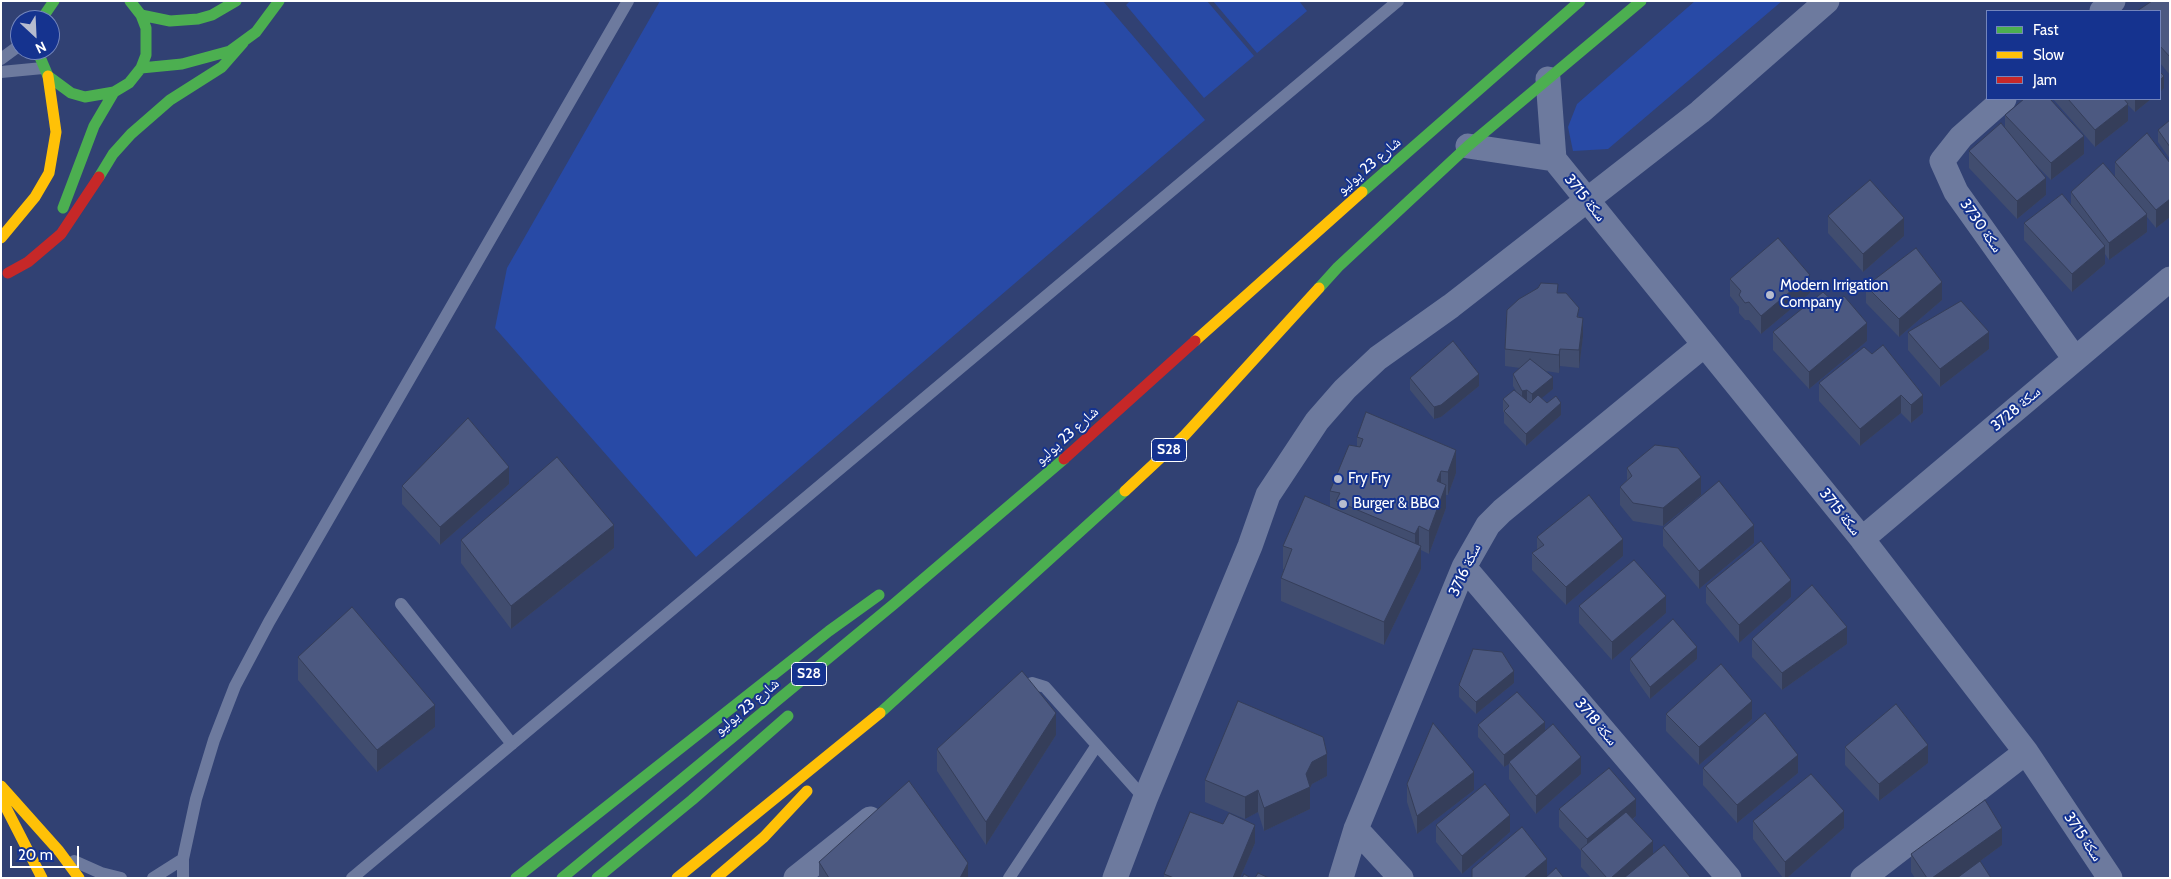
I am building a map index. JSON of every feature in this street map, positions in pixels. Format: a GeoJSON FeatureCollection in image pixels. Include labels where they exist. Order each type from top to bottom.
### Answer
{"type":"FeatureCollection","features":[{"type":"Feature","properties":{"kind":"main road"},"geometry":{"type":"LineString","coordinates":[[141,15],[170,21],[198,20],[212,15],[236,1]]}},
{"type":"Feature","properties":{"kind":"main road"},"geometry":{"type":"LineString","coordinates":[[5,275],[34,258],[61,234],[75,216],[113,154],[131,134],[170,100],[226,64],[243,43],[256,32],[279,1]]}},
{"type":"Feature","properties":{"kind":"main road","name":"شارع 23 يوليو"},"geometry":{"type":"LineString","coordinates":[[562,878],[894,604],[1054,468],[1290,255],[1580,1]]}},
{"type":"Feature","properties":{"kind":"main road","name":"S28"},"geometry":{"type":"LineString","coordinates":[[677,878],[870,723],[1185,434],[1338,267],[1468,146],[1641,1]]}},
{"type":"Feature","properties":{"kind":"main road"},"geometry":{"type":"LineString","coordinates":[[46,72],[59,86],[71,93],[85,97],[100,96],[114,92],[130,83],[141,68],[146,55],[148,41],[141,15],[131,2]]}},
{"type":"Feature","properties":{"kind":"main road"},"geometry":{"type":"LineString","coordinates":[[141,68],[182,64],[217,56],[243,43]]}},
{"type":"Feature","properties":{"kind":"main road"},"geometry":{"type":"LineString","coordinates":[[1,238],[35,197],[49,173],[53,160],[56,132],[46,72],[41,60]]}},
{"type":"Feature","properties":{"kind":"main road"},"geometry":{"type":"LineString","coordinates":[[5,275],[38,245],[61,212],[70,194],[94,126],[114,92]]}},
{"type":"Feature","properties":{"kind":"main road"},"geometry":{"type":"LineString","coordinates":[[926,561],[1054,468]]}},
{"type":"Feature","properties":{"kind":"main road"},"geometry":{"type":"LineString","coordinates":[[896,618],[1054,468]]}},
{"type":"Feature","properties":{"kind":"main road"},"geometry":{"type":"LineString","coordinates":[[516,878],[829,631],[886,590]]}},
{"type":"Feature","properties":{"kind":"main road"},"geometry":{"type":"LineString","coordinates":[[598,878],[692,800],[794,710]]}},
{"type":"Feature","properties":{"kind":"main road"},"geometry":{"type":"LineString","coordinates":[[716,878],[764,838],[870,723]]}},
{"type":"Feature","properties":{"kind":"main road"},"geometry":{"type":"LineString","coordinates":[[1,786],[59,851],[79,878]]}},
{"type":"Feature","properties":{"kind":"main road"},"geometry":{"type":"LineString","coordinates":[[1,798],[42,878]]}},
{"type":"Feature","properties":{"kind":"street"},"geometry":{"type":"LineString","coordinates":[[1116,878],[1146,799],[1250,546],[1268,495],[1317,421],[1345,389],[1378,358],[1451,306],[1700,112],[1827,1]]}},
{"type":"Feature","properties":{"kind":"street"},"geometry":{"type":"LineString","coordinates":[[2103,10],[2113,1]]}},
{"type":"Feature","properties":{"kind":"street","name":"سكة 3715"},"geometry":{"type":"LineString","coordinates":[[1548,79],[1554,159],[1862,539],[2026,752],[2110,878]]}},
{"type":"Feature","properties":{"kind":"street","name":"سكة 3730"},"geometry":{"type":"LineString","coordinates":[[2003,100],[1961,137],[1942,161],[1956,192],[2075,359]]}},
{"type":"Feature","properties":{"kind":"street","name":"سكة 3715"},"geometry":{"type":"LineString","coordinates":[[1468,146],[1554,159]]}},
{"type":"Feature","properties":{"kind":"street","name":"سكة 3728"},"geometry":{"type":"LineString","coordinates":[[1862,539],[2170,279]]}},
{"type":"Feature","properties":{"kind":"street","name":"سكة 3716"},"geometry":{"type":"LineString","coordinates":[[1341,878],[1356,829],[1464,567],[1488,526],[1502,511],[1704,345]]}},
{"type":"Feature","properties":{"kind":"street","name":"سكة 3718"},"geometry":{"type":"LineString","coordinates":[[1464,567],[1729,878]]}},
{"type":"Feature","properties":{"kind":"street"},"geometry":{"type":"LineString","coordinates":[[1863,878],[2026,752]]}},
{"type":"Feature","properties":{"kind":"street"},"geometry":{"type":"LineString","coordinates":[[796,878],[889,803]]}},
{"type":"Feature","properties":{"kind":"street"},"geometry":{"type":"LineString","coordinates":[[1356,829],[1401,878]]}},
{"type":"Feature","properties":{"kind":"lane"},"geometry":{"type":"LineString","coordinates":[[183,878],[183,860],[204,770],[235,686],[269,622],[628,1]]}},
{"type":"Feature","properties":{"kind":"lane"},"geometry":{"type":"LineString","coordinates":[[352,878],[1398,1]]}},
{"type":"Feature","properties":{"kind":"lane"},"geometry":{"type":"LineString","coordinates":[[1,72],[46,72]]}},
{"type":"Feature","properties":{"kind":"lane"},"geometry":{"type":"LineString","coordinates":[[401,604],[512,744]]}},
{"type":"Feature","properties":{"kind":"lane"},"geometry":{"type":"LineString","coordinates":[[1005,700],[1019,687],[1032,683],[1044,687],[1146,799]]}},
{"type":"Feature","properties":{"kind":"lane"},"geometry":{"type":"LineString","coordinates":[[1008,878],[1097,745]]}},
{"type":"Feature","properties":{"kind":"lane"},"geometry":{"type":"LineString","coordinates":[[59,851],[80,864],[101,873],[121,878]]}},
{"type":"Feature","properties":{"kind":"lane"},"geometry":{"type":"LineString","coordinates":[[153,878],[183,860]]}},
{"type":"Feature","properties":{"kind":"shaded area"},"geometry":{"type":"Polygon","coordinates":[[[660,1],[1103,1],[1205,120],[696,557],[495,328],[507,268],[660,1]]]}},
{"type":"Feature","properties":{"kind":"shaded area"},"geometry":{"type":"Polygon","coordinates":[[[1130,1],[1207,1],[1254,56],[1204,98],[1126,5],[1130,1]]]}},
{"type":"Feature","properties":{"kind":"shaded area"},"geometry":{"type":"Polygon","coordinates":[[[1213,1],[1299,1],[1307,11],[1257,53],[1213,1]]]}},
{"type":"Feature","properties":{"kind":"shaded area"},"geometry":{"type":"Polygon","coordinates":[[[1695,1],[1782,1],[1608,149],[1573,151],[1568,127],[1577,104],[1695,1]]]}},
{"type":"Feature","properties":{"kind":"building"},"geometry":{"type":"Polygon","coordinates":[[[2152,1],[2170,1],[2170,57],[2161,47],[2161,10],[2138,10],[2152,1]]]}},
{"type":"Feature","properties":{"kind":"building"},"geometry":{"type":"Polygon","coordinates":[[[2023,100],[2051,100],[2084,136],[2051,163],[2005,115],[2023,100]]]}},
{"type":"Feature","properties":{"kind":"building"},"geometry":{"type":"Polygon","coordinates":[[[2069,100],[2125,100],[2128,104],[2095,130],[2069,100]]]}},
{"type":"Feature","properties":{"kind":"building"},"geometry":{"type":"Polygon","coordinates":[[[2170,120],[2170,147],[2158,130],[2170,120]]]}},
{"type":"Feature","properties":{"kind":"building"},"geometry":{"type":"Polygon","coordinates":[[[2001,123],[2046,178],[2017,201],[1969,151],[2001,123]]]}},
{"type":"Feature","properties":{"kind":"building"},"geometry":{"type":"Polygon","coordinates":[[[2147,133],[2170,163],[2170,199],[2156,210],[2115,162],[2147,133]]]}},
{"type":"Feature","properties":{"kind":"building"},"geometry":{"type":"Polygon","coordinates":[[[2103,163],[2147,214],[2109,243],[2071,192],[2103,163]]]}},
{"type":"Feature","properties":{"kind":"building"},"geometry":{"type":"Polygon","coordinates":[[[1870,180],[1904,218],[1863,254],[1828,216],[1870,180]]]}},
{"type":"Feature","properties":{"kind":"building"},"geometry":{"type":"Polygon","coordinates":[[[2062,194],[2105,246],[2072,274],[2024,223],[2062,194]]]}},
{"type":"Feature","properties":{"kind":"building"},"geometry":{"type":"Polygon","coordinates":[[[1778,238],[1810,275],[1761,316],[1749,302],[1745,303],[1739,295],[1741,291],[1730,279],[1778,238]]]}},
{"type":"Feature","properties":{"kind":"building"},"geometry":{"type":"Polygon","coordinates":[[[1916,248],[1942,282],[1899,319],[1866,286],[1916,248]]]}},
{"type":"Feature","properties":{"kind":"building"},"geometry":{"type":"Polygon","coordinates":[[[1541,283],[1558,284],[1557,293],[1566,293],[1579,308],[1577,317],[1583,318],[1579,350],[1560,349],[1559,355],[1505,349],[1507,310],[1519,299],[1538,288],[1541,283]]]}},
{"type":"Feature","properties":{"kind":"building"},"geometry":{"type":"Polygon","coordinates":[[[1823,292],[1835,303],[1844,296],[1867,323],[1809,372],[1773,332],[1823,292]]]}},
{"type":"Feature","properties":{"kind":"building"},"geometry":{"type":"Polygon","coordinates":[[[1961,301],[1989,332],[1940,369],[1908,332],[1961,301]]]}},
{"type":"Feature","properties":{"kind":"building"},"geometry":{"type":"Polygon","coordinates":[[[1453,341],[1479,374],[1441,405],[1434,407],[1410,378],[1453,341]]]}},
{"type":"Feature","properties":{"kind":"building"},"geometry":{"type":"Polygon","coordinates":[[[1883,345],[1923,395],[1911,405],[1901,395],[1860,429],[1819,383],[1864,347],[1872,354],[1883,345]]]}},
{"type":"Feature","properties":{"kind":"building"},"geometry":{"type":"Polygon","coordinates":[[[1530,359],[1553,377],[1532,394],[1527,390],[1522,391],[1513,374],[1530,359]]]}},
{"type":"Feature","properties":{"kind":"building"},"geometry":{"type":"Polygon","coordinates":[[[1514,390],[1530,403],[1538,395],[1547,403],[1556,396],[1561,403],[1526,434],[1504,411],[1509,406],[1503,399],[1514,390]]]}},
{"type":"Feature","properties":{"kind":"building"},"geometry":{"type":"Polygon","coordinates":[[[1366,412],[1456,450],[1448,472],[1441,471],[1437,481],[1446,485],[1429,531],[1419,526],[1415,534],[1336,501],[1340,493],[1330,491],[1349,445],[1360,447],[1363,439],[1357,437],[1366,412]]]}},
{"type":"Feature","properties":{"kind":"building"},"geometry":{"type":"Polygon","coordinates":[[[468,418],[509,467],[440,527],[402,486],[468,418]]]}},
{"type":"Feature","properties":{"kind":"building"},"geometry":{"type":"Polygon","coordinates":[[[1655,445],[1678,448],[1701,477],[1663,508],[1633,503],[1620,487],[1632,476],[1627,468],[1655,445]]]}},
{"type":"Feature","properties":{"kind":"building"},"geometry":{"type":"Polygon","coordinates":[[[557,457],[614,525],[511,606],[461,540],[557,457]]]}},
{"type":"Feature","properties":{"kind":"building"},"geometry":{"type":"Polygon","coordinates":[[[1719,481],[1754,525],[1699,571],[1663,528],[1719,481]]]}},
{"type":"Feature","properties":{"kind":"building"},"geometry":{"type":"Polygon","coordinates":[[[1589,495],[1623,539],[1566,587],[1532,553],[1544,545],[1537,537],[1589,495]]]}},
{"type":"Feature","properties":{"kind":"building"},"geometry":{"type":"Polygon","coordinates":[[[1305,496],[1421,546],[1384,622],[1281,578],[1292,549],[1283,546],[1305,496]]]}},
{"type":"Feature","properties":{"kind":"building"},"geometry":{"type":"Polygon","coordinates":[[[1761,541],[1791,580],[1739,625],[1706,586],[1761,541]]]}},
{"type":"Feature","properties":{"kind":"building"},"geometry":{"type":"Polygon","coordinates":[[[1634,560],[1666,596],[1612,642],[1579,606],[1634,560]]]}},
{"type":"Feature","properties":{"kind":"building"},"geometry":{"type":"Polygon","coordinates":[[[1812,585],[1847,627],[1782,673],[1752,639],[1812,585]]]}},
{"type":"Feature","properties":{"kind":"building"},"geometry":{"type":"Polygon","coordinates":[[[352,607],[435,705],[377,750],[298,657],[352,607]]]}},
{"type":"Feature","properties":{"kind":"building"},"geometry":{"type":"Polygon","coordinates":[[[1673,619],[1697,647],[1650,687],[1630,659],[1673,619]]]}},
{"type":"Feature","properties":{"kind":"building"},"geometry":{"type":"Polygon","coordinates":[[[1473,649],[1502,652],[1514,671],[1476,702],[1459,685],[1473,649]]]}},
{"type":"Feature","properties":{"kind":"building"},"geometry":{"type":"Polygon","coordinates":[[[1721,664],[1752,701],[1699,747],[1666,714],[1721,664]]]}},
{"type":"Feature","properties":{"kind":"building"},"geometry":{"type":"Polygon","coordinates":[[[1022,671],[1056,713],[986,822],[937,749],[1022,671]]]}},
{"type":"Feature","properties":{"kind":"building"},"geometry":{"type":"Polygon","coordinates":[[[1517,692],[1545,722],[1504,755],[1478,725],[1517,692]]]}},
{"type":"Feature","properties":{"kind":"building"},"geometry":{"type":"Polygon","coordinates":[[[1238,701],[1323,737],[1327,754],[1312,762],[1306,774],[1310,787],[1264,808],[1258,790],[1245,797],[1205,780],[1238,701]]]}},
{"type":"Feature","properties":{"kind":"building"},"geometry":{"type":"Polygon","coordinates":[[[1896,704],[1928,745],[1879,784],[1845,747],[1896,704]]]}},
{"type":"Feature","properties":{"kind":"building"},"geometry":{"type":"Polygon","coordinates":[[[1765,713],[1798,755],[1737,805],[1703,768],[1765,713]]]}},
{"type":"Feature","properties":{"kind":"building"},"geometry":{"type":"Polygon","coordinates":[[[1433,723],[1474,772],[1417,816],[1407,784],[1433,723]]]}},
{"type":"Feature","properties":{"kind":"building"},"geometry":{"type":"Polygon","coordinates":[[[1553,724],[1581,757],[1536,796],[1509,762],[1553,724]]]}},
{"type":"Feature","properties":{"kind":"building"},"geometry":{"type":"Polygon","coordinates":[[[1609,768],[1636,799],[1587,839],[1559,809],[1609,768]]]}},
{"type":"Feature","properties":{"kind":"building"},"geometry":{"type":"Polygon","coordinates":[[[1811,774],[1844,811],[1785,862],[1753,821],[1811,774]]]}},
{"type":"Feature","properties":{"kind":"building"},"geometry":{"type":"Polygon","coordinates":[[[909,781],[968,863],[960,878],[829,878],[819,862],[909,781]]]}},
{"type":"Feature","properties":{"kind":"building"},"geometry":{"type":"Polygon","coordinates":[[[1485,784],[1510,815],[1462,856],[1436,825],[1485,784]]]}},
{"type":"Feature","properties":{"kind":"building"},"geometry":{"type":"Polygon","coordinates":[[[1985,800],[2002,828],[1932,878],[1927,878],[1911,854],[1985,800]]]}},
{"type":"Feature","properties":{"kind":"building"},"geometry":{"type":"Polygon","coordinates":[[[1190,812],[1223,824],[1229,813],[1255,825],[1233,878],[1174,878],[1164,874],[1190,812]]]}},
{"type":"Feature","properties":{"kind":"building"},"geometry":{"type":"Polygon","coordinates":[[[1626,812],[1653,841],[1611,878],[1607,878],[1581,849],[1626,812]]]}},
{"type":"Feature","properties":{"kind":"building"},"geometry":{"type":"Polygon","coordinates":[[[1522,827],[1547,859],[1524,878],[1472,878],[1472,869],[1522,827]]]}},
{"type":"Feature","properties":{"kind":"building"},"geometry":{"type":"Polygon","coordinates":[[[1664,845],[1691,878],[1624,878],[1664,845]]]}},
{"type":"Feature","properties":{"kind":"building"},"geometry":{"type":"Polygon","coordinates":[[[1980,861],[1991,878],[1957,878],[1980,861]]]}},
{"type":"Feature","properties":{"kind":"building"},"geometry":{"type":"Polygon","coordinates":[[[1556,868],[1564,878],[1545,878],[1556,868]]]}},
{"type":"Feature","properties":{"kind":"building"},"geometry":{"type":"Polygon","coordinates":[[[1258,873],[1269,878],[1255,878],[1258,873]]]}},
{"type":"Feature","properties":{"kind":"building"},"geometry":{"type":"Polygon","coordinates":[[[1244,874],[1251,878],[1242,878],[1244,874]]]}},
{"type":"Feature","properties":{"kind":"traffic: fast"},"geometry":{"type":"LineString","coordinates":[[48,10],[54,1]]}},
{"type":"Feature","properties":{"kind":"traffic: fast"},"geometry":{"type":"LineString","coordinates":[[41,60],[48,76],[71,93],[85,97],[114,92],[129,83],[141,68],[146,55],[146,28],[141,15],[130,1]]}},
{"type":"Feature","properties":{"kind":"traffic: fast"},"geometry":{"type":"LineString","coordinates":[[141,15],[170,21],[198,19],[212,15],[236,1]]}},
{"type":"Feature","properties":{"kind":"traffic: fast"},"geometry":{"type":"LineString","coordinates":[[141,68],[182,64],[230,51],[256,32],[279,1]]}},
{"type":"Feature","properties":{"kind":"traffic: fast"},"geometry":{"type":"LineString","coordinates":[[1362,192],[1580,1]]}},
{"type":"Feature","properties":{"kind":"traffic: fast"},"geometry":{"type":"LineString","coordinates":[[1319,288],[1338,267],[1468,146],[1641,1]]}},
{"type":"Feature","properties":{"kind":"traffic: fast"},"geometry":{"type":"LineString","coordinates":[[99,177],[113,154],[131,134],[170,100],[222,67],[243,43]]}},
{"type":"Feature","properties":{"kind":"traffic: fast"},"geometry":{"type":"LineString","coordinates":[[63,208],[94,126],[114,92]]}},
{"type":"Feature","properties":{"kind":"traffic: fast"},"geometry":{"type":"LineString","coordinates":[[562,878],[894,604],[1064,459]]}},
{"type":"Feature","properties":{"kind":"traffic: fast"},"geometry":{"type":"LineString","coordinates":[[880,713],[1125,491]]}},
{"type":"Feature","properties":{"kind":"traffic: fast"},"geometry":{"type":"LineString","coordinates":[[516,878],[829,631],[879,595]]}},
{"type":"Feature","properties":{"kind":"traffic: fast"},"geometry":{"type":"LineString","coordinates":[[597,878],[692,800],[788,716]]}},
{"type":"Feature","properties":{"kind":"traffic: slow"},"geometry":{"type":"LineString","coordinates":[[1,238],[35,197],[49,173],[56,132],[48,76]]}},
{"type":"Feature","properties":{"kind":"traffic: slow"},"geometry":{"type":"LineString","coordinates":[[1195,341],[1362,192]]}},
{"type":"Feature","properties":{"kind":"traffic: slow"},"geometry":{"type":"LineString","coordinates":[[1125,491],[1185,435],[1319,288]]}},
{"type":"Feature","properties":{"kind":"traffic: slow"},"geometry":{"type":"LineString","coordinates":[[677,878],[880,713]]}},
{"type":"Feature","properties":{"kind":"traffic: slow"},"geometry":{"type":"LineString","coordinates":[[1,786],[59,851],[79,878]]}},
{"type":"Feature","properties":{"kind":"traffic: slow"},"geometry":{"type":"LineString","coordinates":[[716,878],[764,837],[807,791]]}},
{"type":"Feature","properties":{"kind":"traffic: slow"},"geometry":{"type":"LineString","coordinates":[[1,798],[42,878]]}},
{"type":"Feature","properties":{"kind":"traffic: jam"},"geometry":{"type":"LineString","coordinates":[[8,273],[28,262],[61,234],[99,177]]}},
{"type":"Feature","properties":{"kind":"traffic: jam"},"geometry":{"type":"LineString","coordinates":[[1064,459],[1195,341]]}},
{"type":"Feature","properties":{"kind":"place","name":"Modern Irrigation Company"},"geometry":{"type":"Point","coordinates":[1770,295]}},
{"type":"Feature","properties":{"kind":"place","name":"Fry Fry"},"geometry":{"type":"Point","coordinates":[1338,479]}},
{"type":"Feature","properties":{"kind":"place","name":"Burger & BBQ"},"geometry":{"type":"Point","coordinates":[1343,504]}}]}
